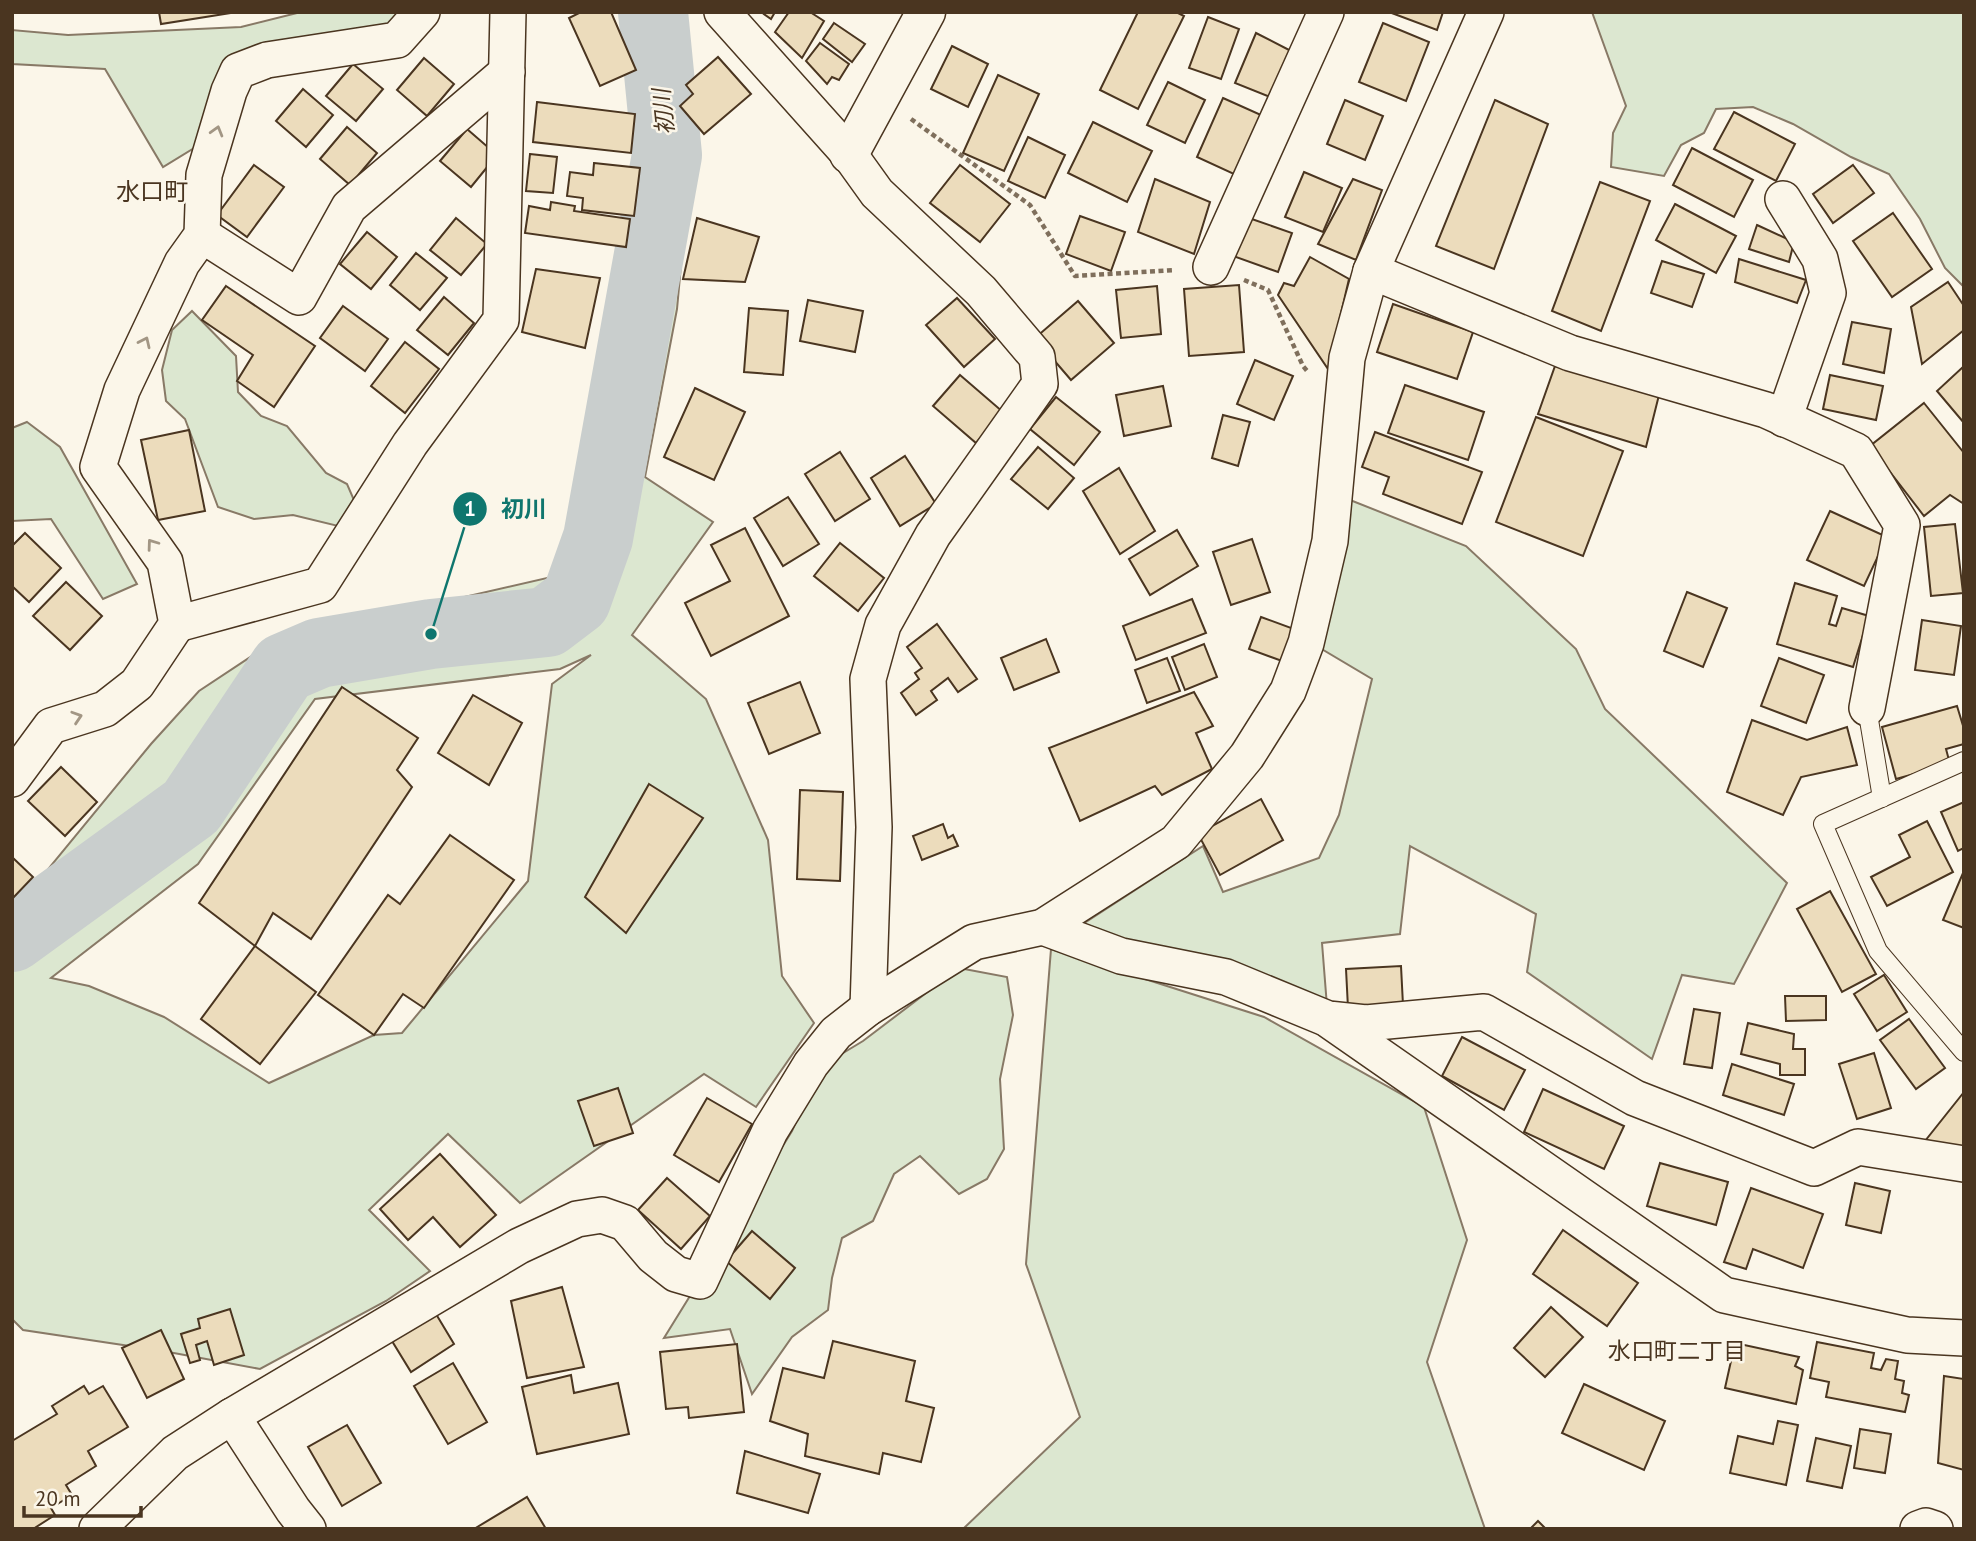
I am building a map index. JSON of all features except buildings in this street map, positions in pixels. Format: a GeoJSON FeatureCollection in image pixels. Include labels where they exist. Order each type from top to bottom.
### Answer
{"type":"FeatureCollection","features":[{"type":"Feature","properties":{"kind":"street"},"geometry":{"type":"LineString","coordinates":[[177,624],[165,562],[98,467],[122,390],[182,263],[202,235],[204,175],[229,91],[238,72],[267,60],[397,40],[422,12]]}},
{"type":"Feature","properties":{"kind":"street"},"geometry":{"type":"LineString","coordinates":[[12,779],[51,726],[104,709],[137,684],[177,624],[320,585],[410,444],[502,320],[508,12]]}},
{"type":"Feature","properties":{"kind":"street"},"geometry":{"type":"LineString","coordinates":[[722,12],[849,154],[877,193],[981,290],[1037,357],[1040,384],[933,535],[883,625],[868,679],[874,827],[868,1008]]}},
{"type":"Feature","properties":{"kind":"street"},"geometry":{"type":"LineString","coordinates":[[849,154],[926,12]]}},
{"type":"Feature","properties":{"kind":"street"},"geometry":{"type":"LineString","coordinates":[[97,1529],[175,1453],[232,1416],[519,1246],[578,1219],[603,1215],[625,1223],[653,1256],[676,1274],[700,1280],[770,1131],[811,1064],[836,1033],[868,1008],[974,943],[1043,927],[1176,842],[1247,756],[1289,691],[1307,643],[1330,541],[1347,358],[1371,271],[1486,12]]}},
{"type":"Feature","properties":{"kind":"street"},"geometry":{"type":"LineString","coordinates":[[1211,267],[1321,14]]}},
{"type":"Feature","properties":{"kind":"street"},"geometry":{"type":"LineString","coordinates":[[202,235],[299,298],[349,207],[507,72]]}},
{"type":"Feature","properties":{"kind":"street"},"geometry":{"type":"LineString","coordinates":[[1783,199],[1820,259],[1828,293],[1784,419]]}},
{"type":"Feature","properties":{"kind":"street"},"geometry":{"type":"LineString","coordinates":[[1371,271],[1570,353],[1766,410],[1856,451],[1902,525],[1867,708]]}},
{"type":"Feature","properties":{"kind":"street"},"geometry":{"type":"LineString","coordinates":[[1043,927],[1121,956],[1226,977],[1328,1020],[1724,1295],[1907,1335],[1964,1338]]}},
{"type":"Feature","properties":{"kind":"street"},"geometry":{"type":"LineString","coordinates":[[1328,1020],[1366,1023],[1484,1012],[1635,1098],[1814,1168],[1857,1147],[1964,1164]]}},
{"type":"Feature","properties":{"kind":"street"},"geometry":{"type":"LineString","coordinates":[[232,1416],[293,1510],[309,1529]]}},
{"type":"Feature","properties":{"kind":"street"},"geometry":{"type":"LineString","coordinates":[[1918,1529],[1926,1526],[1936,1529]]}},
{"type":"Feature","properties":{"kind":"lane"},"geometry":{"type":"LineString","coordinates":[[1867,708],[1882,797]]}},
{"type":"Feature","properties":{"kind":"lane"},"geometry":{"type":"LineString","coordinates":[[1964,761],[1823,824],[1878,951],[1964,1052]]}},
{"type":"Feature","properties":{"kind":"path"},"geometry":{"type":"LineString","coordinates":[[880,97],[1030,205],[1075,276],[1211,267],[1268,290],[1303,366],[1342,412]]}},
{"type":"Feature","properties":{"kind":"green space"},"geometry":{"type":"Polygon","coordinates":[[[301,12],[405,12],[392,35],[243,70],[199,145],[163,167],[105,69],[12,64],[12,30],[68,35],[241,27],[301,12]]]}},
{"type":"Feature","properties":{"kind":"green space"},"geometry":{"type":"Polygon","coordinates":[[[623,12],[654,12],[664,15],[679,75],[691,156],[677,309],[645,477],[713,522],[632,635],[706,699],[768,840],[782,976],[814,1023],[756,1107],[704,1074],[520,1203],[448,1134],[369,1210],[430,1271],[386,1301],[260,1369],[23,1330],[12,1319],[12,913],[151,744],[199,691],[294,628],[386,615],[556,576],[586,471],[613,307],[632,245],[642,161],[623,12]],[[591,655],[560,669],[315,699],[198,864],[51,978],[89,986],[164,1017],[269,1083],[374,1035],[402,1033],[528,881],[552,684],[591,655]]]}},
{"type":"Feature","properties":{"kind":"green space"},"geometry":{"type":"Polygon","coordinates":[[[1592,12],[1964,12],[1964,287],[1945,268],[1920,219],[1889,174],[1851,157],[1793,124],[1753,107],[1716,109],[1704,133],[1681,145],[1664,176],[1611,167],[1613,133],[1626,106],[1592,12]]]}},
{"type":"Feature","properties":{"kind":"green space"},"geometry":{"type":"Polygon","coordinates":[[[192,311],[236,356],[238,392],[261,416],[287,426],[326,473],[347,484],[357,507],[338,526],[293,515],[254,519],[218,507],[185,419],[166,401],[162,370],[172,330],[192,311]]]}},
{"type":"Feature","properties":{"kind":"green space"},"geometry":{"type":"Polygon","coordinates":[[[27,422],[60,447],[137,584],[103,599],[51,519],[12,521],[12,428],[27,422]]]}},
{"type":"Feature","properties":{"kind":"green space"},"geometry":{"type":"Polygon","coordinates":[[[1345,498],[1466,546],[1576,649],[1605,709],[1787,883],[1734,984],[1682,975],[1652,1059],[1527,972],[1536,914],[1410,846],[1400,934],[1322,943],[1328,1019],[1066,935],[1203,846],[1223,892],[1319,858],[1339,815],[1372,679],[1320,648],[1345,498]]]}},
{"type":"Feature","properties":{"kind":"green space"},"geometry":{"type":"Polygon","coordinates":[[[1051,949],[1264,1017],[1424,1107],[1467,1240],[1427,1362],[1485,1529],[963,1529],[1080,1417],[1026,1264],[1051,949]]]}},
{"type":"Feature","properties":{"kind":"green space"},"geometry":{"type":"Polygon","coordinates":[[[959,968],[1007,977],[1013,1015],[1000,1079],[1004,1149],[987,1179],[959,1194],[920,1156],[894,1174],[873,1221],[842,1238],[832,1278],[828,1310],[792,1337],[752,1394],[730,1329],[664,1338],[792,1131],[820,1067],[863,1041],[959,968]]]}},
{"type":"Feature","properties":{"kind":"waterway","name":"初川"},"geometry":{"type":"LineString","coordinates":[[12,937],[191,807],[284,668],[319,653],[431,634],[547,622],[576,600],[598,538],[667,155],[653,12]]}},
{"type":"Feature","properties":{"kind":"place","name":"初川"},"geometry":{"type":"Point","coordinates":[431,634]}},
{"type":"Feature","properties":{"kind":"district","name":"水口町"},"geometry":{"type":"Point","coordinates":[152,191]}},
{"type":"Feature","properties":{"kind":"district","name":"水口町二丁目"},"geometry":{"type":"Point","coordinates":[1677,1350]}}]}
